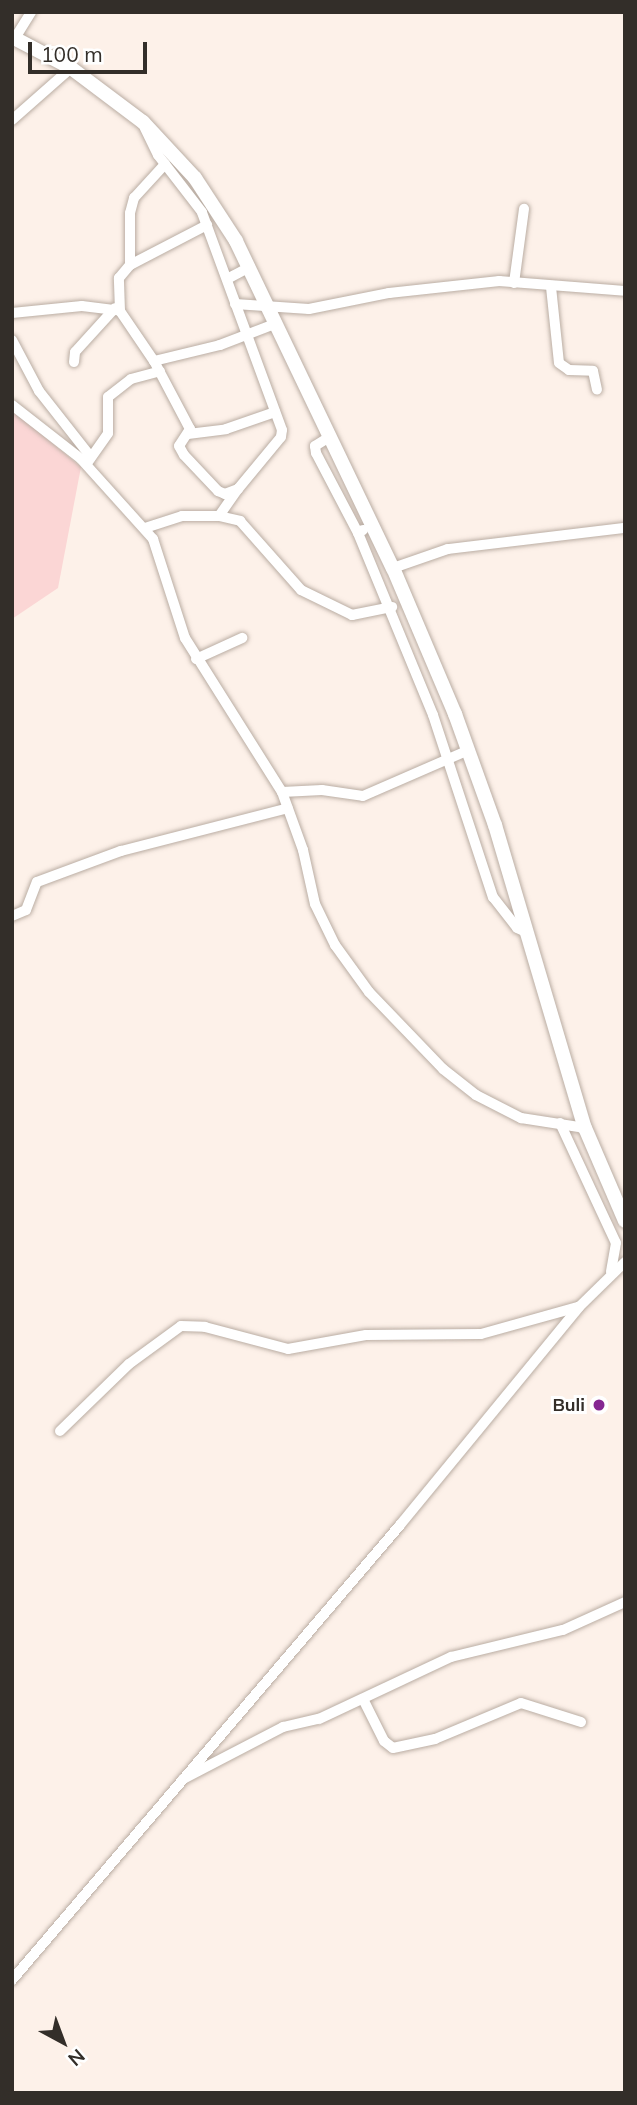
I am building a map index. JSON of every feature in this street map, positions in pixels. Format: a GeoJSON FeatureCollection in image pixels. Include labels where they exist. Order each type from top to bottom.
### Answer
{"type":"FeatureCollection","features":[{"type":"Feature","properties":{"kind":"main road"},"geometry":{"type":"LineString","coordinates":[[14,37],[71,68],[143,122],[208,195],[250,267],[393,568],[469,750],[528,933],[584,1128],[625,1221]]}},
{"type":"Feature","properties":{"kind":"street"},"geometry":{"type":"LineString","coordinates":[[14,37],[31,12]]}},
{"type":"Feature","properties":{"kind":"street"},"geometry":{"type":"LineString","coordinates":[[12,120],[71,68]]}},
{"type":"Feature","properties":{"kind":"street"},"geometry":{"type":"LineString","coordinates":[[143,122],[165,164],[189,192],[207,225],[282,434],[219,516]]}},
{"type":"Feature","properties":{"kind":"street"},"geometry":{"type":"LineString","coordinates":[[130,265],[130,213],[134,198],[165,164]]}},
{"type":"Feature","properties":{"kind":"street"},"geometry":{"type":"LineString","coordinates":[[514,283],[524,209]]}},
{"type":"Feature","properties":{"kind":"street"},"geometry":{"type":"LineString","coordinates":[[207,225],[130,265],[119,278],[117,310],[160,371],[190,429],[179,446],[184,455],[218,491],[225,494],[238,489]]}},
{"type":"Feature","properties":{"kind":"street"},"geometry":{"type":"LineString","coordinates":[[227,279],[250,267]]}},
{"type":"Feature","properties":{"kind":"street"},"geometry":{"type":"LineString","coordinates":[[236,304],[309,309],[444,286],[514,283],[625,291]]}},
{"type":"Feature","properties":{"kind":"street"},"geometry":{"type":"LineString","coordinates":[[551,287],[559,363],[569,370],[593,371],[597,390]]}},
{"type":"Feature","properties":{"kind":"street"},"geometry":{"type":"LineString","coordinates":[[12,313],[117,310]]}},
{"type":"Feature","properties":{"kind":"street"},"geometry":{"type":"LineString","coordinates":[[74,362],[75,352],[117,310]]}},
{"type":"Feature","properties":{"kind":"street"},"geometry":{"type":"LineString","coordinates":[[153,361],[246,337],[277,323]]}},
{"type":"Feature","properties":{"kind":"street"},"geometry":{"type":"LineString","coordinates":[[12,340],[39,390],[88,461],[153,539],[184,638],[282,792],[315,904],[335,944],[369,992],[443,1069],[476,1095],[521,1118],[560,1122],[584,1128]]}},
{"type":"Feature","properties":{"kind":"street"},"geometry":{"type":"LineString","coordinates":[[88,461],[108,433],[108,397],[131,379],[160,371]]}},
{"type":"Feature","properties":{"kind":"street"},"geometry":{"type":"LineString","coordinates":[[12,405],[88,461]]}},
{"type":"Feature","properties":{"kind":"street"},"geometry":{"type":"LineString","coordinates":[[188,434],[226,429],[275,412]]}},
{"type":"Feature","properties":{"kind":"street"},"geometry":{"type":"LineString","coordinates":[[331,436],[315,446],[316,453],[358,533],[392,607],[493,897],[517,928],[528,933]]}},
{"type":"Feature","properties":{"kind":"street"},"geometry":{"type":"LineString","coordinates":[[145,528],[182,516],[219,516],[246,524],[301,590],[324,597],[352,615],[392,607]]}},
{"type":"Feature","properties":{"kind":"street"},"geometry":{"type":"LineString","coordinates":[[358,533],[373,526]]}},
{"type":"Feature","properties":{"kind":"street"},"geometry":{"type":"LineString","coordinates":[[393,568],[448,550],[625,527]]}},
{"type":"Feature","properties":{"kind":"street"},"geometry":{"type":"LineString","coordinates":[[196,659],[242,638]]}},
{"type":"Feature","properties":{"kind":"street"},"geometry":{"type":"LineString","coordinates":[[282,792],[312,789],[363,796],[448,762],[469,750]]}},
{"type":"Feature","properties":{"kind":"street"},"geometry":{"type":"LineString","coordinates":[[12,916],[26,910],[37,882],[121,852],[288,808]]}},
{"type":"Feature","properties":{"kind":"street"},"geometry":{"type":"LineString","coordinates":[[560,1122],[616,1243],[611,1272]]}},
{"type":"Feature","properties":{"kind":"street"},"geometry":{"type":"LineString","coordinates":[[12,1980],[400,1525],[579,1307],[611,1272],[625,1262]]}},
{"type":"Feature","properties":{"kind":"street"},"geometry":{"type":"LineString","coordinates":[[60,1431],[129,1364],[181,1326],[205,1327],[288,1349],[366,1335],[481,1334],[579,1307]]}},
{"type":"Feature","properties":{"kind":"street"},"geometry":{"type":"LineString","coordinates":[[179,1781],[283,1727],[319,1719],[451,1657],[564,1630],[625,1602]]}},
{"type":"Feature","properties":{"kind":"street"},"geometry":{"type":"LineString","coordinates":[[363,1699],[380,1736],[393,1748],[435,1739],[521,1703],[581,1722]]}},
{"type":"Feature","properties":{"kind":"shaded area"},"geometry":{"type":"Polygon","coordinates":[[[12,410],[81,467],[58,588],[12,619],[12,410]]]}},
{"type":"Feature","properties":{"kind":"place","name":"Buli"},"geometry":{"type":"Point","coordinates":[599,1405]}}]}
